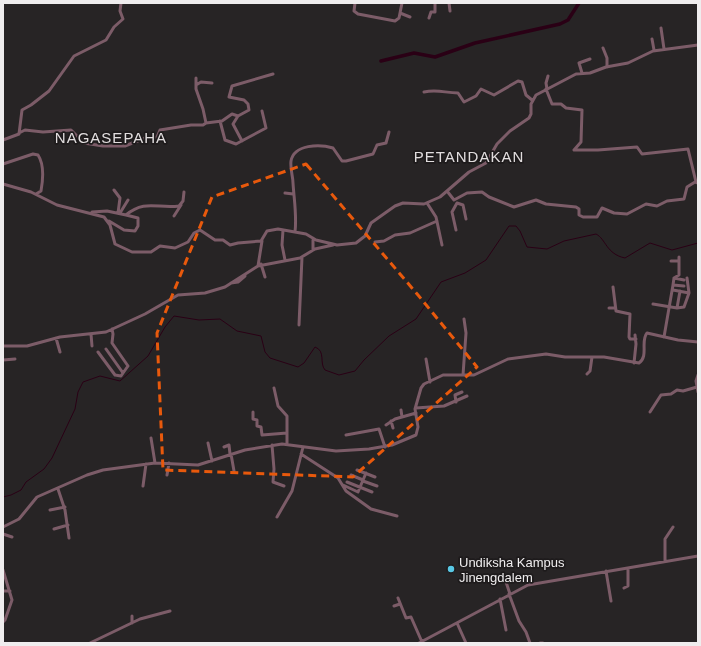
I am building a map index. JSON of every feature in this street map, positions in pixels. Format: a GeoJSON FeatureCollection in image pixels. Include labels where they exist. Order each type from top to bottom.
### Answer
{"type":"FeatureCollection","features":[{"type":"Feature","properties":{"kind":"street"},"geometry":{"type":"LineString","coordinates":[[19,133],[22,110],[49,91],[74,56],[108,38],[114,28],[123,19],[120,11],[121,3]]}},
{"type":"Feature","properties":{"kind":"street"},"geometry":{"type":"LineString","coordinates":[[355,3],[354,11],[360,15],[396,21],[399,18],[402,3]]}},
{"type":"Feature","properties":{"kind":"street"},"geometry":{"type":"LineString","coordinates":[[429,18],[431,12],[434,12],[435,3]]}},
{"type":"Feature","properties":{"kind":"street"},"geometry":{"type":"LineString","coordinates":[[450,3],[450,12]]}},
{"type":"Feature","properties":{"kind":"street"},"geometry":{"type":"LineString","coordinates":[[400,13],[410,17]]}},
{"type":"Feature","properties":{"kind":"street"},"geometry":{"type":"LineString","coordinates":[[661,28],[664,49]]}},
{"type":"Feature","properties":{"kind":"street"},"geometry":{"type":"LineString","coordinates":[[652,39],[654,50]]}},
{"type":"Feature","properties":{"kind":"street"},"geometry":{"type":"LineString","coordinates":[[6,351],[4,346],[27,346],[56,338],[91,334],[112,329],[145,314],[178,295],[205,293],[225,287],[259,265],[302,257],[313,250],[334,245],[347,245],[359,241],[365,236],[371,223],[395,206],[403,203],[420,205],[428,203],[447,191],[469,172],[486,163],[497,144],[510,131],[529,118],[532,100],[539,92],[576,74],[592,72],[607,67],[628,63],[654,50],[698,45]]}},
{"type":"Feature","properties":{"kind":"street"},"geometry":{"type":"LineString","coordinates":[[603,48],[607,58],[607,67]]}},
{"type":"Feature","properties":{"kind":"street"},"geometry":{"type":"LineString","coordinates":[[582,73],[579,63],[590,59]]}},
{"type":"Feature","properties":{"kind":"street"},"geometry":{"type":"LineString","coordinates":[[3,140],[26,130],[40,132],[71,130],[85,143],[121,147],[145,138],[157,137],[160,130],[191,124],[203,125],[206,123],[220,121],[232,114],[238,116],[248,112],[249,106],[244,100],[230,96],[232,86],[273,74]]}},
{"type":"Feature","properties":{"kind":"street"},"geometry":{"type":"LineString","coordinates":[[456,230],[452,212],[456,202],[468,193],[482,192],[490,197],[514,206],[536,200],[546,204],[578,207],[581,217],[596,217],[602,208],[627,214],[646,204],[657,206],[667,201],[684,199],[685,189],[690,184],[697,183],[688,149],[642,154],[636,146],[575,150],[574,148],[579,145],[581,140],[582,110],[566,108],[561,104],[552,104],[546,83],[548,76]]}},
{"type":"Feature","properties":{"kind":"street"},"geometry":{"type":"LineString","coordinates":[[196,78],[196,89],[206,123]]}},
{"type":"Feature","properties":{"kind":"street"},"geometry":{"type":"LineString","coordinates":[[424,92],[438,90],[446,93],[458,93],[464,102],[476,96],[481,90],[494,95],[518,80],[522,82],[526,96],[532,100]]}},
{"type":"Feature","properties":{"kind":"street"},"geometry":{"type":"LineString","coordinates":[[196,85],[201,82],[212,83]]}},
{"type":"Feature","properties":{"kind":"street"},"geometry":{"type":"LineString","coordinates":[[220,121],[225,140],[232,144],[242,141],[266,128],[262,111]]}},
{"type":"Feature","properties":{"kind":"street"},"geometry":{"type":"LineString","coordinates":[[238,116],[234,124],[242,141]]}},
{"type":"Feature","properties":{"kind":"street"},"geometry":{"type":"LineString","coordinates":[[295,232],[291,161],[303,147],[314,145],[331,148],[342,160],[346,161],[373,154],[377,145],[386,143],[389,132]]}},
{"type":"Feature","properties":{"kind":"street"},"geometry":{"type":"LineString","coordinates":[[3,164],[33,154],[38,155],[40,160],[42,182],[41,191],[36,194]]}},
{"type":"Feature","properties":{"kind":"street"},"geometry":{"type":"LineString","coordinates":[[3,184],[36,194],[57,205],[84,212],[98,215],[124,230],[135,231],[138,226],[138,218],[119,213],[107,211],[84,212]]}},
{"type":"Feature","properties":{"kind":"street"},"geometry":{"type":"LineString","coordinates":[[114,190],[120,198],[119,213]]}},
{"type":"Feature","properties":{"kind":"street"},"geometry":{"type":"LineString","coordinates":[[447,191],[456,202],[464,205],[466,219]]}},
{"type":"Feature","properties":{"kind":"street"},"geometry":{"type":"LineString","coordinates":[[174,216],[180,205],[184,192]]}},
{"type":"Feature","properties":{"kind":"street"},"geometry":{"type":"LineString","coordinates":[[285,193],[293,194]]}},
{"type":"Feature","properties":{"kind":"street"},"geometry":{"type":"LineString","coordinates":[[119,213],[128,200]]}},
{"type":"Feature","properties":{"kind":"street"},"geometry":{"type":"LineString","coordinates":[[428,203],[437,221],[442,245]]}},
{"type":"Feature","properties":{"kind":"street"},"geometry":{"type":"LineString","coordinates":[[126,215],[136,208],[147,205],[170,207],[180,205]]}},
{"type":"Feature","properties":{"kind":"street"},"geometry":{"type":"LineString","coordinates":[[107,220],[116,244],[134,253],[151,252],[160,246],[175,248],[188,242],[194,233],[200,230],[215,240],[223,240],[230,245],[238,242],[262,241]]}},
{"type":"Feature","properties":{"kind":"street"},"geometry":{"type":"LineString","coordinates":[[375,242],[384,241],[395,235],[410,233],[437,221]]}},
{"type":"Feature","properties":{"kind":"street"},"geometry":{"type":"LineString","coordinates":[[265,277],[259,265],[262,241],[267,231],[283,230],[307,234],[313,238],[334,245]]}},
{"type":"Feature","properties":{"kind":"street"},"geometry":{"type":"LineString","coordinates":[[283,230],[282,245],[285,260]]}},
{"type":"Feature","properties":{"kind":"street"},"geometry":{"type":"LineString","coordinates":[[313,238],[313,250]]}},
{"type":"Feature","properties":{"kind":"street"},"geometry":{"type":"LineString","coordinates":[[299,325],[302,257]]}},
{"type":"Feature","properties":{"kind":"street"},"geometry":{"type":"LineString","coordinates":[[664,337],[671,307],[674,278],[679,275],[679,259],[671,261]]}},
{"type":"Feature","properties":{"kind":"street"},"geometry":{"type":"LineString","coordinates":[[674,278],[684,280]]}},
{"type":"Feature","properties":{"kind":"street"},"geometry":{"type":"LineString","coordinates":[[653,304],[677,308],[684,307],[689,293],[687,278]]}},
{"type":"Feature","properties":{"kind":"street"},"geometry":{"type":"LineString","coordinates":[[673,285],[684,286]]}},
{"type":"Feature","properties":{"kind":"street"},"geometry":{"type":"LineString","coordinates":[[613,287],[616,312],[630,315],[629,337],[630,339],[636,339]]}},
{"type":"Feature","properties":{"kind":"street"},"geometry":{"type":"LineString","coordinates":[[673,290],[689,293]]}},
{"type":"Feature","properties":{"kind":"street"},"geometry":{"type":"LineString","coordinates":[[677,308],[680,292]]}},
{"type":"Feature","properties":{"kind":"street"},"geometry":{"type":"LineString","coordinates":[[608,308],[615,308]]}},
{"type":"Feature","properties":{"kind":"street"},"geometry":{"type":"LineString","coordinates":[[463,375],[466,333],[464,319]]}},
{"type":"Feature","properties":{"kind":"street"},"geometry":{"type":"LineString","coordinates":[[98,352],[115,375],[121,376],[128,366],[112,343],[112,329]]}},
{"type":"Feature","properties":{"kind":"street"},"geometry":{"type":"LineString","coordinates":[[3,527],[19,519],[35,499],[94,472],[126,465],[169,463],[194,465],[212,461],[231,454],[287,444],[336,451],[385,447],[416,435],[418,427],[416,408],[422,387],[444,374],[477,375],[494,364],[516,356],[549,354],[565,357],[606,357],[639,363],[643,359],[646,333],[698,342]]}},
{"type":"Feature","properties":{"kind":"street"},"geometry":{"type":"LineString","coordinates":[[91,334],[92,346]]}},
{"type":"Feature","properties":{"kind":"street"},"geometry":{"type":"LineString","coordinates":[[634,363],[635,335]]}},
{"type":"Feature","properties":{"kind":"street"},"geometry":{"type":"LineString","coordinates":[[56,338],[60,352]]}},
{"type":"Feature","properties":{"kind":"street"},"geometry":{"type":"LineString","coordinates":[[106,349],[123,373]]}},
{"type":"Feature","properties":{"kind":"street"},"geometry":{"type":"LineString","coordinates":[[587,374],[590,369],[592,357]]}},
{"type":"Feature","properties":{"kind":"street"},"geometry":{"type":"LineString","coordinates":[[3,360],[15,359]]}},
{"type":"Feature","properties":{"kind":"street"},"geometry":{"type":"LineString","coordinates":[[426,359],[430,382]]}},
{"type":"Feature","properties":{"kind":"street"},"geometry":{"type":"LineString","coordinates":[[698,375],[696,381],[698,392]]}},
{"type":"Feature","properties":{"kind":"street"},"geometry":{"type":"LineString","coordinates":[[650,412],[661,395],[671,394],[677,390],[683,391],[697,387]]}},
{"type":"Feature","properties":{"kind":"street"},"geometry":{"type":"LineString","coordinates":[[274,388],[278,406],[287,416],[287,444]]}},
{"type":"Feature","properties":{"kind":"street"},"geometry":{"type":"LineString","coordinates":[[456,402],[455,395],[462,392]]}},
{"type":"Feature","properties":{"kind":"street"},"geometry":{"type":"LineString","coordinates":[[416,408],[444,406],[467,396]]}},
{"type":"Feature","properties":{"kind":"street"},"geometry":{"type":"LineString","coordinates":[[401,410],[402,416]]}},
{"type":"Feature","properties":{"kind":"street"},"geometry":{"type":"LineString","coordinates":[[253,412],[253,419],[257,420],[257,426],[261,428],[262,435],[287,433]]}},
{"type":"Feature","properties":{"kind":"street"},"geometry":{"type":"LineString","coordinates":[[386,425],[402,416],[416,413]]}},
{"type":"Feature","properties":{"kind":"street"},"geometry":{"type":"LineString","coordinates":[[391,421],[393,428]]}},
{"type":"Feature","properties":{"kind":"street"},"geometry":{"type":"LineString","coordinates":[[346,435],[379,430],[385,447]]}},
{"type":"Feature","properties":{"kind":"street"},"geometry":{"type":"LineString","coordinates":[[151,438],[155,463]]}},
{"type":"Feature","properties":{"kind":"street"},"geometry":{"type":"LineString","coordinates":[[208,442],[212,461]]}},
{"type":"Feature","properties":{"kind":"street"},"geometry":{"type":"LineString","coordinates":[[224,447],[229,445],[234,471]]}},
{"type":"Feature","properties":{"kind":"street"},"geometry":{"type":"LineString","coordinates":[[272,446],[274,467],[273,482],[284,486]]}},
{"type":"Feature","properties":{"kind":"street"},"geometry":{"type":"LineString","coordinates":[[277,517],[292,491],[303,446]]}},
{"type":"Feature","properties":{"kind":"street"},"geometry":{"type":"LineString","coordinates":[[301,454],[320,465],[342,484],[357,492],[366,473]]}},
{"type":"Feature","properties":{"kind":"street"},"geometry":{"type":"LineString","coordinates":[[167,475],[169,463]]}},
{"type":"Feature","properties":{"kind":"street"},"geometry":{"type":"LineString","coordinates":[[143,486],[146,464]]}},
{"type":"Feature","properties":{"kind":"street"},"geometry":{"type":"LineString","coordinates":[[357,470],[375,477]]}},
{"type":"Feature","properties":{"kind":"street"},"geometry":{"type":"LineString","coordinates":[[351,475],[377,486]]}},
{"type":"Feature","properties":{"kind":"street"},"geometry":{"type":"LineString","coordinates":[[347,482],[372,492]]}},
{"type":"Feature","properties":{"kind":"street"},"geometry":{"type":"LineString","coordinates":[[342,484],[346,491],[374,511],[397,516]]}},
{"type":"Feature","properties":{"kind":"street"},"geometry":{"type":"LineString","coordinates":[[58,489],[64,507],[69,538]]}},
{"type":"Feature","properties":{"kind":"street"},"geometry":{"type":"LineString","coordinates":[[50,510],[64,507]]}},
{"type":"Feature","properties":{"kind":"street"},"geometry":{"type":"LineString","coordinates":[[54,529],[68,525]]}},
{"type":"Feature","properties":{"kind":"street"},"geometry":{"type":"LineString","coordinates":[[665,561],[665,539],[673,527]]}},
{"type":"Feature","properties":{"kind":"street"},"geometry":{"type":"LineString","coordinates":[[3,534],[12,537]]}},
{"type":"Feature","properties":{"kind":"street"},"geometry":{"type":"LineString","coordinates":[[398,598],[406,619],[410,617],[420,642],[530,584],[698,556]]}},
{"type":"Feature","properties":{"kind":"street"},"geometry":{"type":"LineString","coordinates":[[624,588],[629,584],[628,568]]}},
{"type":"Feature","properties":{"kind":"street"},"geometry":{"type":"LineString","coordinates":[[3,570],[10,591],[11,605],[3,622]]}},
{"type":"Feature","properties":{"kind":"street"},"geometry":{"type":"LineString","coordinates":[[606,571],[611,601]]}},
{"type":"Feature","properties":{"kind":"street"},"geometry":{"type":"LineString","coordinates":[[506,582],[519,621],[526,632],[530,643]]}},
{"type":"Feature","properties":{"kind":"street"},"geometry":{"type":"LineString","coordinates":[[3,591],[10,591]]}},
{"type":"Feature","properties":{"kind":"street"},"geometry":{"type":"LineString","coordinates":[[500,599],[506,630]]}},
{"type":"Feature","properties":{"kind":"street"},"geometry":{"type":"LineString","coordinates":[[394,606],[400,604]]}},
{"type":"Feature","properties":{"kind":"street"},"geometry":{"type":"LineString","coordinates":[[90,643],[143,618],[170,611]]}},
{"type":"Feature","properties":{"kind":"street"},"geometry":{"type":"LineString","coordinates":[[132,616],[132,623]]}},
{"type":"Feature","properties":{"kind":"street"},"geometry":{"type":"LineString","coordinates":[[457,623],[466,643]]}},
{"type":"Feature","properties":{"kind":"highlighted area"},"geometry":{"type":"Polygon","coordinates":[[[306,164],[418,295],[477,367],[353,477],[163,470],[157,333],[212,197],[306,164]]]}},
{"type":"Feature","properties":{"kind":"waterway"},"geometry":{"type":"LineString","coordinates":[[381,61],[414,53],[435,57],[475,43],[560,24],[568,20],[579,3]]}},
{"type":"Feature","properties":{"kind":"waterway"},"geometry":{"type":"LineString","coordinates":[[3,497],[21,490],[26,482],[44,469],[52,458],[75,409],[78,392],[83,382],[100,376],[120,381],[148,356],[165,327],[174,316],[199,320],[220,319],[237,331],[261,336],[265,352],[270,358],[298,367],[304,363],[315,347],[320,351],[322,364],[325,370],[339,375],[355,371],[364,360],[389,336],[416,319],[441,282],[465,273],[486,260],[509,226],[516,226],[520,231],[527,247],[547,249],[564,241],[596,234],[610,250],[625,258],[650,243],[672,250],[698,243]]}},
{"type":"Feature","properties":{"kind":"place","name":"Undiksha Kampus Jinengdalem"},"geometry":{"type":"Point","coordinates":[451,569]}},
{"type":"Feature","properties":{"kind":"district","name":"NAGASEPAHA"},"geometry":{"type":"Point","coordinates":[111,137]}},
{"type":"Feature","properties":{"kind":"district","name":"PETANDAKAN"},"geometry":{"type":"Point","coordinates":[469,156]}}]}
